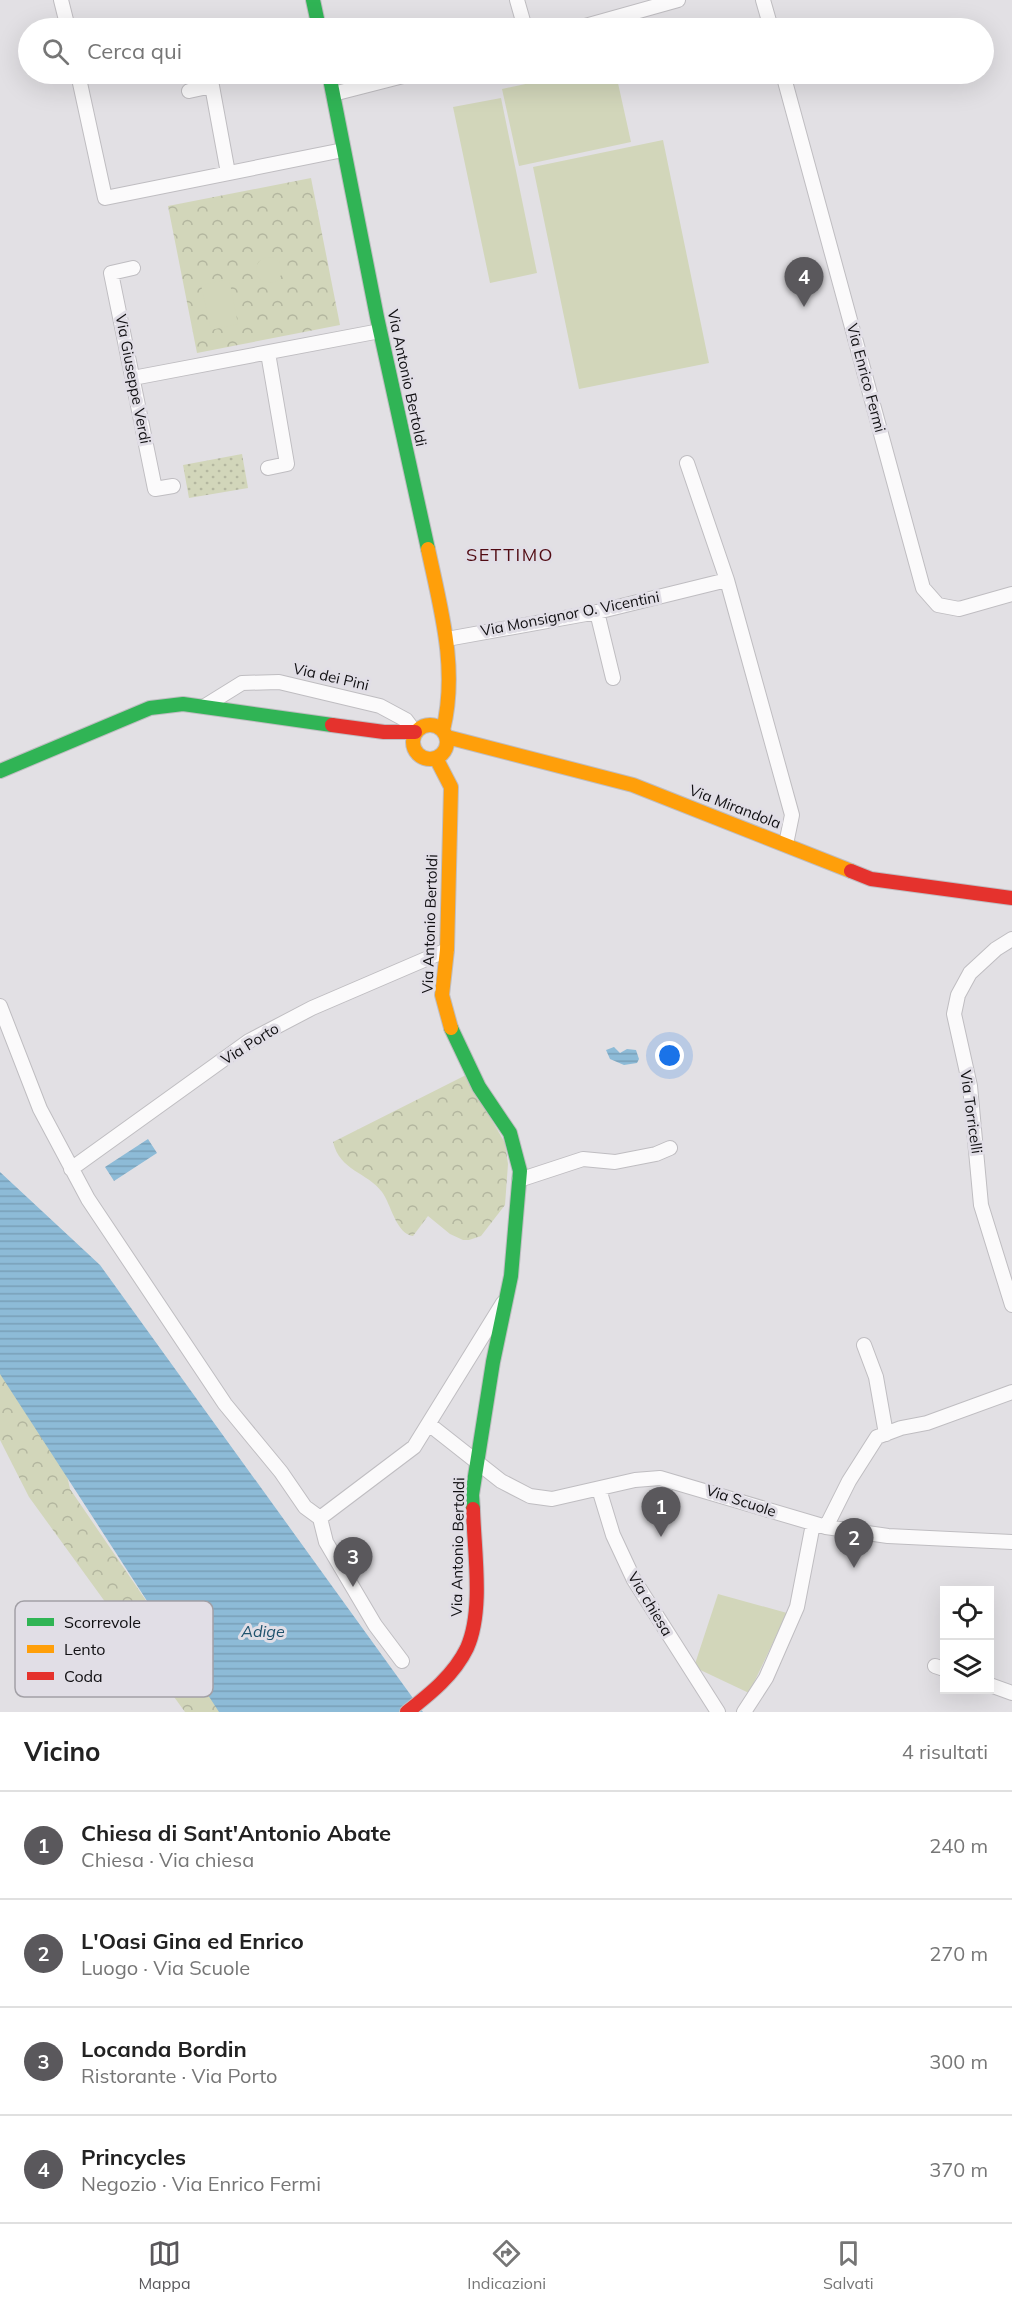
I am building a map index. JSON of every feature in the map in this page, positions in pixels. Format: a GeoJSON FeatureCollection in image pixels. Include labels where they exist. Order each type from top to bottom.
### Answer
{"type":"FeatureCollection","features":[{"type":"Feature","properties":{"kind":"street"},"geometry":{"type":"LineString","coordinates":[[61,0],[66,18]]}},
{"type":"Feature","properties":{"kind":"street"},"geometry":{"type":"LineString","coordinates":[[313,0],[317,18]]}},
{"type":"Feature","properties":{"kind":"street"},"geometry":{"type":"LineString","coordinates":[[518,0],[522,18]]}},
{"type":"Feature","properties":{"kind":"street"},"geometry":{"type":"LineString","coordinates":[[614,18],[678,0]]}},
{"type":"Feature","properties":{"kind":"street"},"geometry":{"type":"LineString","coordinates":[[763,0],[768,18]]}},
{"type":"Feature","properties":{"kind":"street"},"geometry":{"type":"LineString","coordinates":[[80,84],[105,198],[343,150]]}},
{"type":"Feature","properties":{"kind":"street","name":"Via Antonio Bertoldi"},"geometry":{"type":"LineString","coordinates":[[331,84],[380,330],[447,639],[450,702],[445,733]]}},
{"type":"Feature","properties":{"kind":"street"},"geometry":{"type":"LineString","coordinates":[[333,94],[372,84]]}},
{"type":"Feature","properties":{"kind":"street","name":"Via Enrico Fermi"},"geometry":{"type":"LineString","coordinates":[[786,84],[923,588],[938,604],[959,609],[1012,594]]}},
{"type":"Feature","properties":{"kind":"street"},"geometry":{"type":"LineString","coordinates":[[189,91],[212,86],[228,173]]}},
{"type":"Feature","properties":{"kind":"street","name":"Via Giuseppe Verdi"},"geometry":{"type":"LineString","coordinates":[[133,268],[111,273],[155,489],[173,486]]}},
{"type":"Feature","properties":{"kind":"street"},"geometry":{"type":"LineString","coordinates":[[133,378],[380,330]]}},
{"type":"Feature","properties":{"kind":"street"},"geometry":{"type":"LineString","coordinates":[[268,353],[287,464],[268,468]]}},
{"type":"Feature","properties":{"kind":"street"},"geometry":{"type":"LineString","coordinates":[[687,463],[727,580],[792,815],[786,844]]}},
{"type":"Feature","properties":{"kind":"street","name":"Via Monsignor O. Vicentini"},"geometry":{"type":"LineString","coordinates":[[447,639],[597,612],[727,580]]}},
{"type":"Feature","properties":{"kind":"street"},"geometry":{"type":"LineString","coordinates":[[597,612],[613,678]]}},
{"type":"Feature","properties":{"kind":"street","name":"Via dei Pini"},"geometry":{"type":"LineString","coordinates":[[242,683],[279,682],[380,706],[406,720],[418,734]]}},
{"type":"Feature","properties":{"kind":"street"},"geometry":{"type":"LineString","coordinates":[[205,706],[242,683]]}},
{"type":"Feature","properties":{"kind":"street"},"geometry":{"type":"LineString","coordinates":[[240,712],[233,705],[233,700],[242,683]]}},
{"type":"Feature","properties":{"kind":"street"},"geometry":{"type":"LineString","coordinates":[[0,771],[150,708],[183,704],[384,732],[418,734],[436,725],[445,733],[443,753],[436,758],[422,757],[418,734],[448,689]]}},
{"type":"Feature","properties":{"kind":"street","name":"Via Mirandola"},"geometry":{"type":"LineString","coordinates":[[445,733],[633,785],[871,879],[1012,898]]}},
{"type":"Feature","properties":{"kind":"street","name":"Via Antonio Bertoldi"},"geometry":{"type":"LineString","coordinates":[[407,1712],[438,1688],[467,1647],[474,1627],[476,1603],[472,1495],[493,1362],[511,1276],[519,1180],[516,1149],[510,1133],[479,1087],[453,1035],[442,994],[447,950],[451,787],[436,758]]}},
{"type":"Feature","properties":{"kind":"street","name":"Via Torricelli"},"geometry":{"type":"LineString","coordinates":[[1012,939],[996,949],[970,973],[957,995],[954,1014],[970,1086],[981,1205],[1012,1305]]}},
{"type":"Feature","properties":{"kind":"street","name":"Via Porto"},"geometry":{"type":"LineString","coordinates":[[71,1169],[249,1041],[312,1008],[447,950]]}},
{"type":"Feature","properties":{"kind":"street"},"geometry":{"type":"LineString","coordinates":[[0,1006],[40,1109],[71,1169],[225,1404],[305,1507],[320,1518],[326,1542],[375,1625],[402,1661]]}},
{"type":"Feature","properties":{"kind":"street"},"geometry":{"type":"LineString","coordinates":[[519,1180],[583,1159],[615,1162],[656,1154],[670,1148]]}},
{"type":"Feature","properties":{"kind":"street"},"geometry":{"type":"LineString","coordinates":[[320,1518],[414,1447],[430,1425],[504,1302]]}},
{"type":"Feature","properties":{"kind":"street"},"geometry":{"type":"LineString","coordinates":[[864,1345],[876,1377],[886,1434]]}},
{"type":"Feature","properties":{"kind":"street"},"geometry":{"type":"LineString","coordinates":[[472,1354],[493,1362]]}},
{"type":"Feature","properties":{"kind":"street"},"geometry":{"type":"LineString","coordinates":[[744,1712],[766,1678],[798,1607],[820,1526],[877,1437],[927,1423],[1012,1392]]}},
{"type":"Feature","properties":{"kind":"street","name":"Via Scuole"},"geometry":{"type":"LineString","coordinates":[[430,1425],[476,1464],[514,1490],[530,1496],[552,1499],[635,1480],[660,1478],[706,1489],[820,1526],[888,1536],[1012,1542]]}},
{"type":"Feature","properties":{"kind":"street","name":"Via chiesa"},"geometry":{"type":"LineString","coordinates":[[599,1489],[613,1535],[633,1580],[718,1712]]}},
{"type":"Feature","properties":{"kind":"street"},"geometry":{"type":"LineString","coordinates":[[994,1686],[1012,1693]]}},
{"type":"Feature","properties":{"kind":"green space"},"geometry":{"type":"Polygon","coordinates":[[[525,84],[618,84],[631,142],[519,166],[502,89],[525,84]]]}},
{"type":"Feature","properties":{"kind":"green space"},"geometry":{"type":"Polygon","coordinates":[[[501,98],[537,273],[490,283],[453,107],[501,98]]]}},
{"type":"Feature","properties":{"kind":"green space"},"geometry":{"type":"Polygon","coordinates":[[[663,140],[709,363],[579,389],[533,167],[663,140]]]}},
{"type":"Feature","properties":{"kind":"green space"},"geometry":{"type":"Polygon","coordinates":[[[311,178],[340,325],[197,353],[168,206],[311,178]]]}},
{"type":"Feature","properties":{"kind":"green space"},"geometry":{"type":"Polygon","coordinates":[[[269,257],[278,261],[282,270],[278,279],[269,283],[260,279],[256,270],[260,261],[269,257]]]}},
{"type":"Feature","properties":{"kind":"green space"},"geometry":{"type":"Polygon","coordinates":[[[229,279],[238,324],[211,330],[201,285],[229,279]]]}},
{"type":"Feature","properties":{"kind":"green space"},"geometry":{"type":"Polygon","coordinates":[[[242,454],[248,488],[189,498],[183,465],[242,454]]]}},
{"type":"Feature","properties":{"kind":"green space"},"geometry":{"type":"Polygon","coordinates":[[[466,1075],[505,1143],[508,1164],[505,1205],[481,1236],[469,1240],[463,1240],[450,1234],[428,1216],[413,1236],[407,1234],[398,1224],[382,1192],[342,1159],[336,1152],[333,1142],[466,1075]]]}},
{"type":"Feature","properties":{"kind":"green space"},"geometry":{"type":"Polygon","coordinates":[[[0,1363],[67,1475],[70,1489],[146,1601],[104,1601],[29,1497],[0,1440],[0,1363]]]}},
{"type":"Feature","properties":{"kind":"green space"},"geometry":{"type":"Polygon","coordinates":[[[718,1594],[787,1613],[749,1693],[694,1667],[718,1594]]]}},
{"type":"Feature","properties":{"kind":"green space"},"geometry":{"type":"Polygon","coordinates":[[[174,1697],[212,1697],[222,1712],[185,1712],[174,1697]]]}},
{"type":"Feature","properties":{"kind":"water"},"geometry":{"type":"Polygon","coordinates":[[[614,1047],[620,1053],[627,1049],[636,1050],[639,1059],[637,1063],[624,1065],[610,1059],[606,1050],[614,1047]]]}},
{"type":"Feature","properties":{"kind":"water"},"geometry":{"type":"Polygon","coordinates":[[[148,1139],[157,1153],[114,1181],[105,1167],[148,1139]]]}},
{"type":"Feature","properties":{"kind":"water","name":"Adige"},"geometry":{"type":"Polygon","coordinates":[[[0,1172],[100,1265],[423,1712],[219,1712],[209,1697],[213,1697],[213,1601],[147,1601],[0,1374],[0,1172]]]}},
{"type":"Feature","properties":{"kind":"traffic: fast"},"geometry":{"type":"LineString","coordinates":[[313,0],[317,18]]}},
{"type":"Feature","properties":{"kind":"traffic: fast"},"geometry":{"type":"LineString","coordinates":[[331,84],[377,317],[428,549]]}},
{"type":"Feature","properties":{"kind":"traffic: fast"},"geometry":{"type":"LineString","coordinates":[[0,771],[150,708],[183,704],[332,725]]}},
{"type":"Feature","properties":{"kind":"traffic: fast"},"geometry":{"type":"LineString","coordinates":[[451,1028],[479,1087],[510,1133],[520,1171],[511,1276],[493,1362],[472,1495],[473,1509]]}},
{"type":"Feature","properties":{"kind":"traffic: slow"},"geometry":{"type":"LineString","coordinates":[[428,549],[442,617],[448,662],[449,685],[443,730]]}},
{"type":"Feature","properties":{"kind":"traffic: slow"},"geometry":{"type":"LineString","coordinates":[[430,725],[442,730],[447,742],[442,754],[430,759],[418,754],[413,742],[418,730],[430,725]]}},
{"type":"Feature","properties":{"kind":"traffic: slow"},"geometry":{"type":"LineString","coordinates":[[447,737],[633,785],[851,871]]}},
{"type":"Feature","properties":{"kind":"traffic: slow"},"geometry":{"type":"LineString","coordinates":[[436,758],[451,787],[447,950],[442,995],[451,1028]]}},
{"type":"Feature","properties":{"kind":"traffic: jam"},"geometry":{"type":"LineString","coordinates":[[332,725],[384,732],[415,732]]}},
{"type":"Feature","properties":{"kind":"traffic: jam"},"geometry":{"type":"LineString","coordinates":[[851,871],[871,879],[1012,898]]}},
{"type":"Feature","properties":{"kind":"traffic: jam"},"geometry":{"type":"LineString","coordinates":[[407,1712],[433,1691],[455,1667],[462,1658],[472,1633],[477,1598],[473,1509]]}},
{"type":"Feature","properties":{"kind":"place","name":"Princycles"},"geometry":{"type":"Point","coordinates":[804,307]}},
{"type":"Feature","properties":{"kind":"place","name":"Chiesa di Sant'Antonio Abate"},"geometry":{"type":"Point","coordinates":[661,1537]}},
{"type":"Feature","properties":{"kind":"place","name":"L'Oasi Gina ed Enrico"},"geometry":{"type":"Point","coordinates":[854,1568]}},
{"type":"Feature","properties":{"kind":"place","name":"Locanda Bordin"},"geometry":{"type":"Point","coordinates":[353,1587]}},
{"type":"Feature","properties":{"kind":"district","name":"SETTIMO"},"geometry":{"type":"Point","coordinates":[510,555]}}]}
